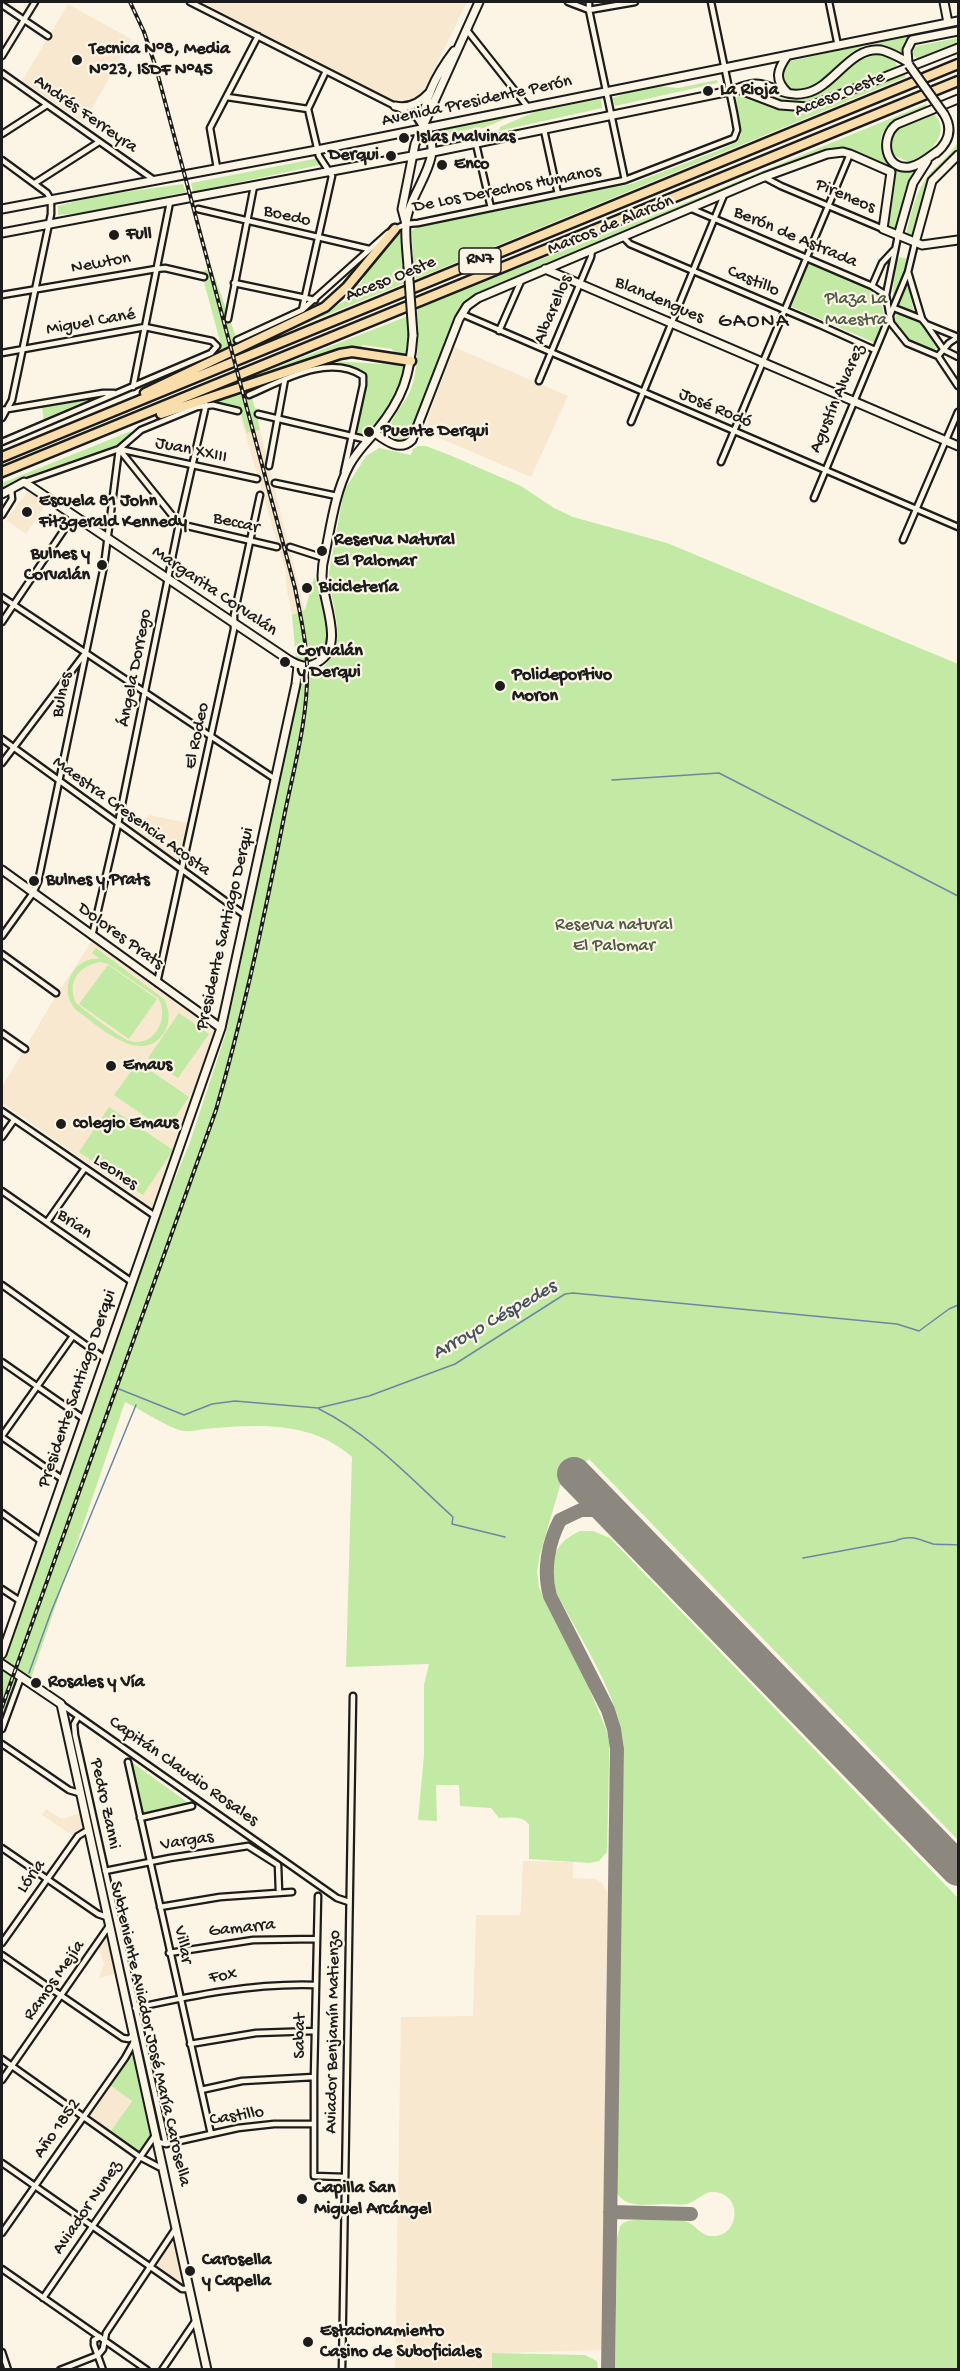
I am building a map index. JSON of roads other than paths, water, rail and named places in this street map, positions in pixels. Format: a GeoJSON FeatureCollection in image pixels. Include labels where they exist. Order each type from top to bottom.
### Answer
{"type":"FeatureCollection","features":[{"type":"Feature","properties":{"kind":"highway","name":"Acceso Oeste"},"geometry":{"type":"LineString","coordinates":[[2,457],[958,64]]}},
{"type":"Feature","properties":{"kind":"highway","name":"Acceso Oeste"},"geometry":{"type":"LineString","coordinates":[[2,472],[958,81]]}},
{"type":"Feature","properties":{"kind":"highway"},"geometry":{"type":"LineString","coordinates":[[906,103],[958,86]]}},
{"type":"Feature","properties":{"kind":"highway"},"geometry":{"type":"LineString","coordinates":[[105,415],[177,377],[325,308],[347,287],[395,228]]}},
{"type":"Feature","properties":{"kind":"highway"},"geometry":{"type":"LineString","coordinates":[[111,429],[340,354],[352,352],[411,361]]}},
{"type":"Feature","properties":{"kind":"street"},"geometry":{"type":"LineString","coordinates":[[2,56],[35,2]]}},
{"type":"Feature","properties":{"kind":"street"},"geometry":{"type":"LineString","coordinates":[[190,2],[417,118],[429,134],[433,152],[410,204],[406,224]]}},
{"type":"Feature","properties":{"kind":"street"},"geometry":{"type":"LineString","coordinates":[[341,483],[355,455],[398,403],[404,389],[411,361],[412,335],[406,224],[402,209],[413,156],[423,128],[479,2]]}},
{"type":"Feature","properties":{"kind":"street"},"geometry":{"type":"LineString","coordinates":[[568,2],[589,10],[635,2]]}},
{"type":"Feature","properties":{"kind":"street"},"geometry":{"type":"LineString","coordinates":[[589,2],[626,180]]}},
{"type":"Feature","properties":{"kind":"street"},"geometry":{"type":"LineString","coordinates":[[711,2],[730,91]]}},
{"type":"Feature","properties":{"kind":"street"},"geometry":{"type":"LineString","coordinates":[[829,2],[838,46]]}},
{"type":"Feature","properties":{"kind":"street"},"geometry":{"type":"LineString","coordinates":[[944,2],[948,23]]}},
{"type":"Feature","properties":{"kind":"street"},"geometry":{"type":"LineString","coordinates":[[2,5],[48,36]]}},
{"type":"Feature","properties":{"kind":"street","name":"Avenida Presidente Perón"},"geometry":{"type":"LineString","coordinates":[[2,209],[317,150],[958,21]]}},
{"type":"Feature","properties":{"kind":"street"},"geometry":{"type":"LineString","coordinates":[[466,29],[527,106]]}},
{"type":"Feature","properties":{"kind":"street"},"geometry":{"type":"LineString","coordinates":[[908,63],[907,48],[912,40],[958,32]]}},
{"type":"Feature","properties":{"kind":"street"},"geometry":{"type":"LineString","coordinates":[[217,168],[209,132],[258,36]]}},
{"type":"Feature","properties":{"kind":"street"},"geometry":{"type":"LineString","coordinates":[[423,128],[423,112],[432,88],[462,39]]}},
{"type":"Feature","properties":{"kind":"street"},"geometry":{"type":"LineString","coordinates":[[738,89],[784,105],[811,106],[958,48]]}},
{"type":"Feature","properties":{"kind":"street"},"geometry":{"type":"LineString","coordinates":[[2,233],[476,144],[756,84],[789,94],[804,94],[816,90],[855,58],[868,52],[884,51],[908,63],[949,124],[949,134],[945,144],[926,162],[913,183],[894,250],[886,295],[889,319],[907,344],[938,356],[958,386]]}},
{"type":"Feature","properties":{"kind":"street"},"geometry":{"type":"LineString","coordinates":[[787,56],[777,76],[779,83],[789,94]]}},
{"type":"Feature","properties":{"kind":"street"},"geometry":{"type":"LineString","coordinates":[[302,310],[332,176],[317,150],[308,109],[326,71]]}},
{"type":"Feature","properties":{"kind":"street","name":"Andrés Ferreyra"},"geometry":{"type":"LineString","coordinates":[[2,73],[154,180]]}},
{"type":"Feature","properties":{"kind":"street"},"geometry":{"type":"LineString","coordinates":[[395,106],[406,107],[419,102],[432,88]]}},
{"type":"Feature","properties":{"kind":"street","name":"De Los Derechos Humanos"},"geometry":{"type":"LineString","coordinates":[[237,340],[302,310],[381,237],[395,228],[626,180],[731,140],[737,133],[730,91]]}},
{"type":"Feature","properties":{"kind":"street"},"geometry":{"type":"LineString","coordinates":[[227,97],[308,109]]}},
{"type":"Feature","properties":{"kind":"street"},"geometry":{"type":"LineString","coordinates":[[939,150],[917,165],[901,166],[889,157],[886,139],[890,130],[900,123],[958,99]]}},
{"type":"Feature","properties":{"kind":"street"},"geometry":{"type":"LineString","coordinates":[[2,134],[47,105]]}},
{"type":"Feature","properties":{"kind":"street"},"geometry":{"type":"LineString","coordinates":[[544,130],[558,194]]}},
{"type":"Feature","properties":{"kind":"street"},"geometry":{"type":"LineString","coordinates":[[35,183],[99,142]]}},
{"type":"Feature","properties":{"kind":"street"},"geometry":{"type":"LineString","coordinates":[[476,144],[491,208]]}},
{"type":"Feature","properties":{"kind":"street"},"geometry":{"type":"LineString","coordinates":[[721,462],[850,153],[891,172],[883,229]]}},
{"type":"Feature","properties":{"kind":"street","name":"Marcos de Alarcón"},"geometry":{"type":"LineString","coordinates":[[462,314],[472,302],[521,279],[764,177],[827,154],[850,153]]}},
{"type":"Feature","properties":{"kind":"street"},"geometry":{"type":"LineString","coordinates":[[958,155],[932,181],[915,243],[926,245],[958,240]]}},
{"type":"Feature","properties":{"kind":"street"},"geometry":{"type":"LineString","coordinates":[[2,160],[35,183],[47,193],[51,200],[50,225],[12,400],[4,410],[2,418]]}},
{"type":"Feature","properties":{"kind":"street","name":"Pireneos"},"geometry":{"type":"LineString","coordinates":[[764,177],[915,243]]}},
{"type":"Feature","properties":{"kind":"street"},"geometry":{"type":"LineString","coordinates":[[228,318],[254,186]]}},
{"type":"Feature","properties":{"kind":"street"},"geometry":{"type":"LineString","coordinates":[[631,422],[724,195]]}},
{"type":"Feature","properties":{"kind":"street"},"geometry":{"type":"LineString","coordinates":[[2,442],[133,387],[170,202]]}},
{"type":"Feature","properties":{"kind":"street","name":"Boedo"},"geometry":{"type":"LineString","coordinates":[[198,209],[369,249]]}},
{"type":"Feature","properties":{"kind":"street","name":"Berón de Astrada"},"geometry":{"type":"LineString","coordinates":[[692,209],[872,286],[886,295]]}},
{"type":"Feature","properties":{"kind":"street","name":"Castillo"},"geometry":{"type":"LineString","coordinates":[[622,237],[630,244],[875,350]]}},
{"type":"Feature","properties":{"kind":"street","name":"Agustín Alvarez"},"geometry":{"type":"LineString","coordinates":[[814,498],[894,308],[908,272],[915,243]]}},
{"type":"Feature","properties":{"kind":"street","name":"Albarellos"},"geometry":{"type":"LineString","coordinates":[[539,381],[592,249]]}},
{"type":"Feature","properties":{"kind":"street"},"geometry":{"type":"LineString","coordinates":[[872,286],[882,263],[894,250]]}},
{"type":"Feature","properties":{"kind":"street","name":"Newton"},"geometry":{"type":"LineString","coordinates":[[2,295],[165,268],[204,277]]}},
{"type":"Feature","properties":{"kind":"street","name":"Blandengues"},"geometry":{"type":"LineString","coordinates":[[545,269],[958,446]]}},
{"type":"Feature","properties":{"kind":"street"},"geometry":{"type":"LineString","coordinates":[[908,272],[922,319],[944,350],[958,357]]}},
{"type":"Feature","properties":{"kind":"street"},"geometry":{"type":"LineString","coordinates":[[499,331],[521,279]]}},
{"type":"Feature","properties":{"kind":"street"},"geometry":{"type":"LineString","coordinates":[[234,282],[315,300]]}},
{"type":"Feature","properties":{"kind":"street"},"geometry":{"type":"LineString","coordinates":[[506,286],[514,295]]}},
{"type":"Feature","properties":{"kind":"street"},"geometry":{"type":"LineString","coordinates":[[894,308],[922,319]]}},
{"type":"Feature","properties":{"kind":"street"},"geometry":{"type":"LineString","coordinates":[[375,433],[398,446],[404,446],[412,440],[462,314]]}},
{"type":"Feature","properties":{"kind":"street","name":"José Rodó"},"geometry":{"type":"LineString","coordinates":[[462,314],[958,527]]}},
{"type":"Feature","properties":{"kind":"street"},"geometry":{"type":"LineString","coordinates":[[926,324],[958,337]]}},
{"type":"Feature","properties":{"kind":"street","name":"Miguel Cané"},"geometry":{"type":"LineString","coordinates":[[2,353],[145,327],[212,341],[217,346],[211,353],[133,387]]}},
{"type":"Feature","properties":{"kind":"street"},"geometry":{"type":"LineString","coordinates":[[938,356],[949,343],[958,337]]}},
{"type":"Feature","properties":{"kind":"street"},"geometry":{"type":"LineString","coordinates":[[249,395],[285,379],[325,367],[351,370],[363,376],[363,385],[324,558],[322,578],[332,632],[330,648],[326,656],[316,663],[298,666]]}},
{"type":"Feature","properties":{"kind":"street"},"geometry":{"type":"LineString","coordinates":[[269,466],[285,379]]}},
{"type":"Feature","properties":{"kind":"street"},"geometry":{"type":"LineString","coordinates":[[4,410],[103,393],[116,393]]}},
{"type":"Feature","properties":{"kind":"street"},"geometry":{"type":"LineString","coordinates":[[2,494],[24,482],[119,448],[141,430],[207,405],[238,411]]}},
{"type":"Feature","properties":{"kind":"street","name":"Ángela Dorrego"},"geometry":{"type":"LineString","coordinates":[[92,936],[146,692],[167,578],[207,405]]}},
{"type":"Feature","properties":{"kind":"street"},"geometry":{"type":"LineString","coordinates":[[903,540],[958,412]]}},
{"type":"Feature","properties":{"kind":"street"},"geometry":{"type":"LineString","coordinates":[[258,414],[368,440]]}},
{"type":"Feature","properties":{"kind":"street"},"geometry":{"type":"LineString","coordinates":[[119,448],[179,524]]}},
{"type":"Feature","properties":{"kind":"street","name":"Juan XXIII"},"geometry":{"type":"LineString","coordinates":[[119,448],[257,479]]}},
{"type":"Feature","properties":{"kind":"street","name":"Bulnes"},"geometry":{"type":"LineString","coordinates":[[2,936],[33,893],[38,882],[108,539],[119,448]]}},
{"type":"Feature","properties":{"kind":"street","name":"Margarita Corvalán"},"geometry":{"type":"LineString","coordinates":[[24,482],[298,666]]}},
{"type":"Feature","properties":{"kind":"street"},"geometry":{"type":"LineString","coordinates":[[275,483],[337,496]]}},
{"type":"Feature","properties":{"kind":"street"},"geometry":{"type":"LineString","coordinates":[[2,515],[12,498],[11,489]]}},
{"type":"Feature","properties":{"kind":"street","name":"El Rodeo"},"geometry":{"type":"LineString","coordinates":[[157,982],[212,736],[260,495]]}},
{"type":"Feature","properties":{"kind":"street"},"geometry":{"type":"LineString","coordinates":[[2,622],[74,515]]}},
{"type":"Feature","properties":{"kind":"street","name":"Beccar"},"geometry":{"type":"LineString","coordinates":[[179,524],[277,547]]}},
{"type":"Feature","properties":{"kind":"street"},"geometry":{"type":"LineString","coordinates":[[290,547],[324,558]]}},
{"type":"Feature","properties":{"kind":"street"},"geometry":{"type":"LineString","coordinates":[[2,597],[275,779]]}},
{"type":"Feature","properties":{"kind":"street"},"geometry":{"type":"LineString","coordinates":[[2,763],[86,652]]}},
{"type":"Feature","properties":{"kind":"street","name":"Presidente Santiago Derqui"},"geometry":{"type":"LineString","coordinates":[[2,1654],[221,1028],[298,666]]}},
{"type":"Feature","properties":{"kind":"street","name":"Maestra Cresencia Acosta"},"geometry":{"type":"LineString","coordinates":[[2,739],[182,872],[246,916]]}},
{"type":"Feature","properties":{"kind":"street","name":"Dolores Prats"},"geometry":{"type":"LineString","coordinates":[[2,870],[221,1028]]}},
{"type":"Feature","properties":{"kind":"street"},"geometry":{"type":"LineString","coordinates":[[2,954],[56,993]]}},
{"type":"Feature","properties":{"kind":"street"},"geometry":{"type":"LineString","coordinates":[[2,1032],[25,1049]]}},
{"type":"Feature","properties":{"kind":"street","name":"Leones"},"geometry":{"type":"LineString","coordinates":[[2,1111],[155,1216]]}},
{"type":"Feature","properties":{"kind":"street"},"geometry":{"type":"LineString","coordinates":[[2,1137],[14,1120]]}},
{"type":"Feature","properties":{"kind":"street"},"geometry":{"type":"LineString","coordinates":[[47,1222],[85,1168]]}},
{"type":"Feature","properties":{"kind":"street","name":"Brian"},"geometry":{"type":"LineString","coordinates":[[2,1191],[132,1282]]}},
{"type":"Feature","properties":{"kind":"street"},"geometry":{"type":"LineString","coordinates":[[2,1286],[104,1358]]}},
{"type":"Feature","properties":{"kind":"street"},"geometry":{"type":"LineString","coordinates":[[62,1479],[2,1437],[73,1336]]}},
{"type":"Feature","properties":{"kind":"street"},"geometry":{"type":"LineString","coordinates":[[2,1362],[84,1419]]}},
{"type":"Feature","properties":{"kind":"street"},"geometry":{"type":"LineString","coordinates":[[2,1513],[41,1541]]}},
{"type":"Feature","properties":{"kind":"street"},"geometry":{"type":"LineString","coordinates":[[2,1589],[20,1601]]}},
{"type":"Feature","properties":{"kind":"street","name":"Capitán Claudio Rosales"},"geometry":{"type":"LineString","coordinates":[[2,1664],[337,1898],[349,1902]]}},
{"type":"Feature","properties":{"kind":"street"},"geometry":{"type":"LineString","coordinates":[[2,1729],[21,1677]]}},
{"type":"Feature","properties":{"kind":"street","name":"Aviador Benjamín Matienzo"},"geometry":{"type":"LineString","coordinates":[[342,2370],[352,1695]]}},
{"type":"Feature","properties":{"kind":"street","name":"Subteniente Aviador José María Carosella"},"geometry":{"type":"LineString","coordinates":[[61,1704],[134,2038],[160,2140],[163,2165],[207,2370]]}},
{"type":"Feature","properties":{"kind":"street","name":"Pedro Zanni"},"geometry":{"type":"LineString","coordinates":[[78,1716],[74,1724],[75,1735],[135,2008],[160,2140]]}},
{"type":"Feature","properties":{"kind":"street"},"geometry":{"type":"LineString","coordinates":[[2,1744],[69,1790],[79,1793]]}},
{"type":"Feature","properties":{"kind":"street","name":"Villar"},"geometry":{"type":"LineString","coordinates":[[128,1762],[179,1998],[212,2134]]}},
{"type":"Feature","properties":{"kind":"street"},"geometry":{"type":"LineString","coordinates":[[141,1818],[192,1806]]}},
{"type":"Feature","properties":{"kind":"street","name":"Lória"},"geometry":{"type":"LineString","coordinates":[[2,1944],[78,1836],[88,1830]]}},
{"type":"Feature","properties":{"kind":"street","name":"Vargas"},"geometry":{"type":"LineString","coordinates":[[105,1872],[248,1846],[278,1865],[279,1892]]}},
{"type":"Feature","properties":{"kind":"street"},"geometry":{"type":"LineString","coordinates":[[2,1848],[98,1914],[107,1917]]}},
{"type":"Feature","properties":{"kind":"street"},"geometry":{"type":"LineString","coordinates":[[160,1907],[220,1896],[292,1892]]}},
{"type":"Feature","properties":{"kind":"street","name":"Sabat"},"geometry":{"type":"LineString","coordinates":[[318,1896],[314,2176],[345,2176]]}},
{"type":"Feature","properties":{"kind":"street","name":"Ramos Mejía"},"geometry":{"type":"LineString","coordinates":[[2,2080],[110,1926]]}},
{"type":"Feature","properties":{"kind":"street","name":"Gamarra"},"geometry":{"type":"LineString","coordinates":[[170,1953],[253,1940],[317,1939]]}},
{"type":"Feature","properties":{"kind":"street"},"geometry":{"type":"LineString","coordinates":[[2,1955],[123,2038],[134,2038]]}},
{"type":"Feature","properties":{"kind":"street","name":"Fox"},"geometry":{"type":"LineString","coordinates":[[135,2008],[247,1987],[315,1985]]}},
{"type":"Feature","properties":{"kind":"street"},"geometry":{"type":"LineString","coordinates":[[190,2044],[256,2033],[315,2031]]}},
{"type":"Feature","properties":{"kind":"street","name":"Año 1852"},"geometry":{"type":"LineString","coordinates":[[2,2233],[125,2058],[134,2038]]}},
{"type":"Feature","properties":{"kind":"street"},"geometry":{"type":"LineString","coordinates":[[2,2059],[140,2157],[159,2168],[163,2165]]}},
{"type":"Feature","properties":{"kind":"street"},"geometry":{"type":"LineString","coordinates":[[201,2090],[242,2081],[314,2077]]}},
{"type":"Feature","properties":{"kind":"street","name":"Castillo"},"geometry":{"type":"LineString","coordinates":[[160,2140],[274,2124],[313,2124]]}},
{"type":"Feature","properties":{"kind":"street","name":"Aviador Nunez"},"geometry":{"type":"LineString","coordinates":[[43,2298],[140,2157],[160,2140]]}},
{"type":"Feature","properties":{"kind":"street"},"geometry":{"type":"LineString","coordinates":[[2,2163],[182,2289],[189,2289]]}},
{"type":"Feature","properties":{"kind":"street"},"geometry":{"type":"LineString","coordinates":[[103,2370],[94,2342],[106,2333],[176,2228]]}},
{"type":"Feature","properties":{"kind":"street"},"geometry":{"type":"LineString","coordinates":[[2,2269],[147,2370]]}},
{"type":"Feature","properties":{"kind":"street"},"geometry":{"type":"LineString","coordinates":[[162,2370],[196,2320]]}},
{"type":"Feature","properties":{"kind":"street"},"geometry":{"type":"LineString","coordinates":[[60,2370],[98,2355],[103,2349],[102,2338]]}},
{"type":"Feature","properties":{"kind":"street"},"geometry":{"type":"LineString","coordinates":[[2,2352],[8,2370]]}},
{"type":"Feature","properties":{"kind":"waterway"},"geometry":{"type":"LineString","coordinates":[[612,780],[719,773],[958,896]]}},
{"type":"Feature","properties":{"kind":"waterway","name":"Arroyo Céspedes"},"geometry":{"type":"LineString","coordinates":[[119,1389],[184,1415],[212,1404],[235,1401],[318,1408],[369,1396],[455,1364],[565,1294],[573,1293],[897,1324],[919,1331],[958,1305]]}},
{"type":"Feature","properties":{"kind":"waterway"},"geometry":{"type":"LineString","coordinates":[[29,1673],[51,1612],[136,1405]]}},
{"type":"Feature","properties":{"kind":"waterway"},"geometry":{"type":"LineString","coordinates":[[319,1409],[338,1419],[373,1444],[453,1517],[452,1524],[505,1537]]}},
{"type":"Feature","properties":{"kind":"waterway"},"geometry":{"type":"LineString","coordinates":[[803,1558],[906,1538],[915,1538],[933,1544],[958,1545]]}},
{"type":"Feature","properties":{"kind":"railway"},"geometry":{"type":"LineString","coordinates":[[2,1707],[216,1110],[262,927],[306,703],[306,654],[295,588],[156,68],[144,32],[130,2]]}},
{"type":"Feature","properties":{"kind":"place","name":"Tecnica N°8, Media N°23, ISDF N°45"},"geometry":{"type":"Point","coordinates":[77,60]}},
{"type":"Feature","properties":{"kind":"place","name":"La Rioja"},"geometry":{"type":"Point","coordinates":[708,91]}},
{"type":"Feature","properties":{"kind":"place","name":"Islas Malvinas"},"geometry":{"type":"Point","coordinates":[404,138]}},
{"type":"Feature","properties":{"kind":"place","name":"Derqui"},"geometry":{"type":"Point","coordinates":[391,156]}},
{"type":"Feature","properties":{"kind":"place","name":"Enco"},"geometry":{"type":"Point","coordinates":[442,165]}},
{"type":"Feature","properties":{"kind":"place","name":"Full"},"geometry":{"type":"Point","coordinates":[114,235]}},
{"type":"Feature","properties":{"kind":"place","name":"Puente Derqui"},"geometry":{"type":"Point","coordinates":[369,432]}},
{"type":"Feature","properties":{"kind":"place","name":"Escuela 81 John Fitzgerald Kennedy"},"geometry":{"type":"Point","coordinates":[27,512]}},
{"type":"Feature","properties":{"kind":"place","name":"Reserva Natural El Palomar"},"geometry":{"type":"Point","coordinates":[322,551]}},
{"type":"Feature","properties":{"kind":"place","name":"Bulnes y Corvalán"},"geometry":{"type":"Point","coordinates":[102,565]}},
{"type":"Feature","properties":{"kind":"place","name":"Bicicletería"},"geometry":{"type":"Point","coordinates":[307,588]}},
{"type":"Feature","properties":{"kind":"place","name":"Corvalán y Derqui"},"geometry":{"type":"Point","coordinates":[285,662]}},
{"type":"Feature","properties":{"kind":"place","name":"Polideportivo Moron"},"geometry":{"type":"Point","coordinates":[500,686]}},
{"type":"Feature","properties":{"kind":"place","name":"Bulnes y Prats"},"geometry":{"type":"Point","coordinates":[34,881]}},
{"type":"Feature","properties":{"kind":"place","name":"Emaus"},"geometry":{"type":"Point","coordinates":[111,1066]}},
{"type":"Feature","properties":{"kind":"place","name":"colegio Emaus"},"geometry":{"type":"Point","coordinates":[61,1124]}},
{"type":"Feature","properties":{"kind":"place","name":"Rosales y Vía"},"geometry":{"type":"Point","coordinates":[36,1683]}},
{"type":"Feature","properties":{"kind":"place","name":"Capilla San Miguel Arcángel"},"geometry":{"type":"Point","coordinates":[302,2199]}},
{"type":"Feature","properties":{"kind":"place","name":"Carosella y Capella"},"geometry":{"type":"Point","coordinates":[190,2271]}},
{"type":"Feature","properties":{"kind":"place","name":"Estacionamiento Casino de Suboficiales"},"geometry":{"type":"Point","coordinates":[308,2342]}},
{"type":"Feature","properties":{"kind":"district","name":"GAONA"},"geometry":{"type":"Point","coordinates":[754,323]}},
{"type":"Feature","properties":{"kind":"park label","name":"Plaza La Maestra"},"geometry":{"type":"Point","coordinates":[856,310]}},
{"type":"Feature","properties":{"kind":"park label","name":"Reserva natural El Palomar"},"geometry":{"type":"Point","coordinates":[614,936]}}]}
